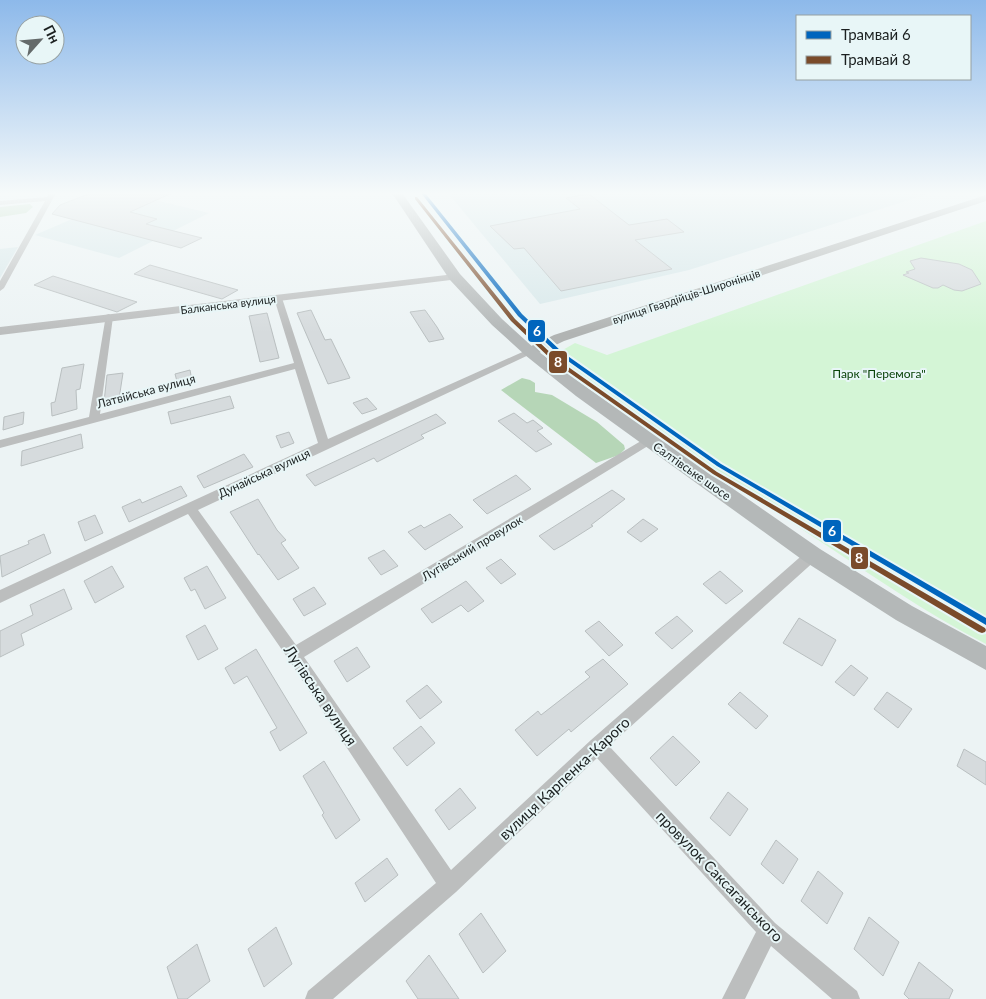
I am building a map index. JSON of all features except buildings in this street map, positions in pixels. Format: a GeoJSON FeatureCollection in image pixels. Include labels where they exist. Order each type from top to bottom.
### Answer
{"type":"FeatureCollection","features":[{"type":"Feature","properties":{"kind":"main road","name":"Салтівське шосе"},"geometry":{"type":"LineString","coordinates":[[430,240],[455,277],[497,322],[530,352],[650,441],[812,556],[904,613],[986,659]]}},
{"type":"Feature","properties":{"kind":"main road","name":"вулиця Гвардійців-Широнінців"},"geometry":{"type":"LineString","coordinates":[[530,352],[567,336],[860,240]]}},
{"type":"Feature","properties":{"kind":"street"},"geometry":{"type":"LineString","coordinates":[[0,288],[27,240]]}},
{"type":"Feature","properties":{"kind":"street","name":"Балканська вулиця"},"geometry":{"type":"LineString","coordinates":[[0,331],[455,277]]}},
{"type":"Feature","properties":{"kind":"street"},"geometry":{"type":"LineString","coordinates":[[278,298],[324,445]]}},
{"type":"Feature","properties":{"kind":"street"},"geometry":{"type":"LineString","coordinates":[[94,419],[109,318]]}},
{"type":"Feature","properties":{"kind":"street","name":"Дунайська вулиця"},"geometry":{"type":"LineString","coordinates":[[0,597],[324,445],[530,352]]}},
{"type":"Feature","properties":{"kind":"street","name":"Латвійська вулиця"},"geometry":{"type":"LineString","coordinates":[[0,444],[299,365]]}},
{"type":"Feature","properties":{"kind":"street","name":"Лугівський провулок"},"geometry":{"type":"LineString","coordinates":[[294,655],[650,441]]}},
{"type":"Feature","properties":{"kind":"street","name":"Лугівська вулиця"},"geometry":{"type":"LineString","coordinates":[[190,508],[294,655],[449,884]]}},
{"type":"Feature","properties":{"kind":"street","name":"вулиця Карпенка-Карого"},"geometry":{"type":"LineString","coordinates":[[316,999],[449,884],[597,746],[812,556]]}},
{"type":"Feature","properties":{"kind":"street","name":"провулок Саксаганського"},"geometry":{"type":"LineString","coordinates":[[597,746],[768,930],[849,999]]}},
{"type":"Feature","properties":{"kind":"street"},"geometry":{"type":"LineString","coordinates":[[733,999],[768,930]]}},
{"type":"Feature","properties":{"kind":"shaded area"},"geometry":{"type":"Polygon","coordinates":[[[52,240],[156,240],[119,258],[52,240]]]}},
{"type":"Feature","properties":{"kind":"shaded area"},"geometry":{"type":"Polygon","coordinates":[[[487,240],[784,240],[689,270],[540,304],[487,240]]]}},
{"type":"Feature","properties":{"kind":"shaded area"},"geometry":{"type":"Polygon","coordinates":[[[18,247],[0,278],[0,249],[18,247]]]}},
{"type":"Feature","properties":{"kind":"green space","name":"Парк \"Перемога\""},"geometry":{"type":"Polygon","coordinates":[[[933,240],[986,240],[986,644],[919,606],[720,475],[568,373],[559,363],[558,357],[561,351],[575,343],[607,355],[933,240]]]}},
{"type":"Feature","properties":{"kind":"green space"},"geometry":{"type":"Polygon","coordinates":[[[522,378],[535,383],[535,392],[552,395],[597,422],[624,445],[625,449],[619,455],[596,463],[501,390],[522,378]]]}},
{"type":"Feature","properties":{"kind":"tram line","name":"8"},"geometry":{"type":"LineString","coordinates":[[449,240],[513,320],[555,360],[715,473],[982,630]]}},
{"type":"Feature","properties":{"kind":"tram line","name":"6"},"geometry":{"type":"LineString","coordinates":[[460,240],[520,315],[560,353],[719,465],[986,622]]}}]}
